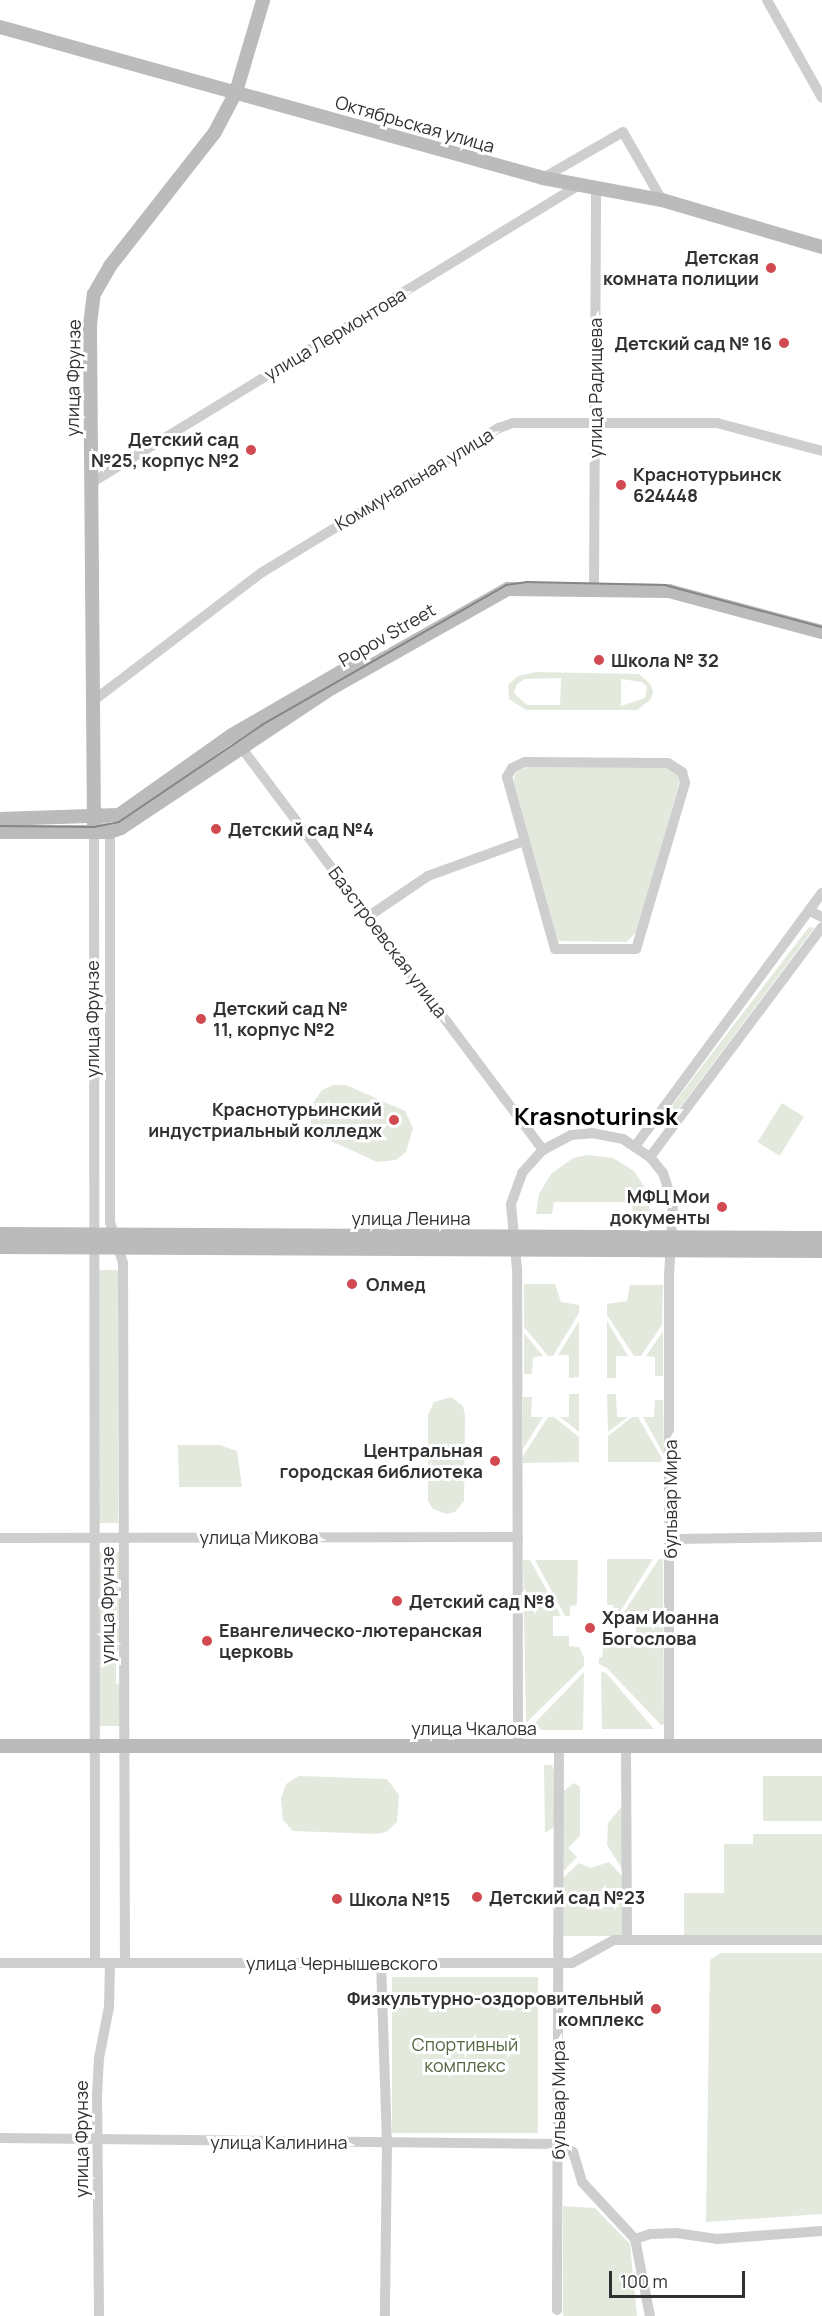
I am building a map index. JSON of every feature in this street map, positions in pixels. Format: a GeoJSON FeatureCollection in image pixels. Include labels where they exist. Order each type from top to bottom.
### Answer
{"type":"FeatureCollection","features":[{"type":"Feature","properties":{"kind":"street","name":"улица Фрунзе"},"geometry":{"type":"LineString","coordinates":[[125,1963],[125,1537],[118,1242],[110,1222],[99,821],[93,701],[90,325],[94,294],[110,266],[215,132],[236,92],[263,0]]}},
{"type":"Feature","properties":{"kind":"street"},"geometry":{"type":"LineString","coordinates":[[767,0],[822,98]]}},
{"type":"Feature","properties":{"kind":"street","name":"Октябрьская улица"},"geometry":{"type":"LineString","coordinates":[[0,27],[543,178],[662,200],[822,247]]}},
{"type":"Feature","properties":{"kind":"street"},"geometry":{"type":"LineString","coordinates":[[543,178],[623,132],[662,200]]}},
{"type":"Feature","properties":{"kind":"street","name":"улица Лермонтова"},"geometry":{"type":"LineString","coordinates":[[91,483],[579,185]]}},
{"type":"Feature","properties":{"kind":"street","name":"улица Радищева"},"geometry":{"type":"LineString","coordinates":[[594,583],[596,188]]}},
{"type":"Feature","properties":{"kind":"street","name":"Коммунальная улица"},"geometry":{"type":"LineString","coordinates":[[93,701],[261,573],[499,428],[513,423],[717,423],[822,452]]}},
{"type":"Feature","properties":{"kind":"street","name":"Popov Street"},"geometry":{"type":"LineString","coordinates":[[0,819],[99,821],[121,828],[236,741],[498,592],[524,587],[659,581],[700,587],[822,622]]}},
{"type":"Feature","properties":{"kind":"street","name":"Popov Street"},"geometry":{"type":"LineString","coordinates":[[594,583],[698,596],[822,632]]}},
{"type":"Feature","properties":{"kind":"street","name":"Базстроевская улица"},"geometry":{"type":"LineString","coordinates":[[236,741],[543,1150]]}},
{"type":"Feature","properties":{"kind":"street"},"geometry":{"type":"LineString","coordinates":[[668,763],[682,772],[685,783],[636,949],[555,949],[524,842],[507,777],[518,764],[668,763]]}},
{"type":"Feature","properties":{"kind":"street","name":"улица Фрунзе"},"geometry":{"type":"LineString","coordinates":[[95,1963],[93,1242],[99,821]]}},
{"type":"Feature","properties":{"kind":"street","name":"Popov Street"},"geometry":{"type":"LineString","coordinates":[[0,832],[99,821]]}},
{"type":"Feature","properties":{"kind":"street"},"geometry":{"type":"LineString","coordinates":[[369,916],[428,876],[524,842]]}},
{"type":"Feature","properties":{"kind":"street"},"geometry":{"type":"LineString","coordinates":[[636,1145],[822,893]]}},
{"type":"Feature","properties":{"kind":"street"},"geometry":{"type":"LineString","coordinates":[[810,911],[822,917]]}},
{"type":"Feature","properties":{"kind":"street"},"geometry":{"type":"LineString","coordinates":[[518,1739],[518,1537],[513,1193],[522,1173],[543,1150],[561,1139],[592,1133],[613,1136],[636,1145],[650,1156],[822,927]]}},
{"type":"Feature","properties":{"kind":"street","name":"бульвар Мира"},"geometry":{"type":"LineString","coordinates":[[650,1156],[671,1193],[669,1746]]}},
{"type":"Feature","properties":{"kind":"street","name":"улица Ленина"},"geometry":{"type":"LineString","coordinates":[[0,1234],[93,1242]]}},
{"type":"Feature","properties":{"kind":"street","name":"улица Ленина"},"geometry":{"type":"LineString","coordinates":[[0,1247],[93,1242],[692,1244],[822,1238]]}},
{"type":"Feature","properties":{"kind":"street","name":"улица Ленина"},"geometry":{"type":"LineString","coordinates":[[692,1244],[822,1251]]}},
{"type":"Feature","properties":{"kind":"street","name":"улица Микова"},"geometry":{"type":"LineString","coordinates":[[0,1538],[518,1537]]}},
{"type":"Feature","properties":{"kind":"street"},"geometry":{"type":"LineString","coordinates":[[671,1539],[822,1537]]}},
{"type":"Feature","properties":{"kind":"street","name":"улица Чкалова"},"geometry":{"type":"LineString","coordinates":[[93,1746],[518,1739],[559,1746],[822,1746]]}},
{"type":"Feature","properties":{"kind":"street"},"geometry":{"type":"LineString","coordinates":[[0,1746],[93,1746]]}},
{"type":"Feature","properties":{"kind":"street","name":"бульвар Мира"},"geometry":{"type":"LineString","coordinates":[[557,2310],[559,1746]]}},
{"type":"Feature","properties":{"kind":"street"},"geometry":{"type":"LineString","coordinates":[[626,1747],[627,1940]]}},
{"type":"Feature","properties":{"kind":"street","name":"улица Чернышевского"},"geometry":{"type":"LineString","coordinates":[[95,1963],[572,1963],[614,1940],[822,1940]]}},
{"type":"Feature","properties":{"kind":"street"},"geometry":{"type":"LineString","coordinates":[[0,1962],[95,1963]]}},
{"type":"Feature","properties":{"kind":"street","name":"улица Фрунзе"},"geometry":{"type":"LineString","coordinates":[[99,2316],[99,2058],[109,2007],[110,1963]]}},
{"type":"Feature","properties":{"kind":"street"},"geometry":{"type":"LineString","coordinates":[[381,1963],[387,2143],[385,2316]]}},
{"type":"Feature","properties":{"kind":"street","name":"улица Калинина"},"geometry":{"type":"LineString","coordinates":[[0,2138],[557,2144]]}},
{"type":"Feature","properties":{"kind":"street"},"geometry":{"type":"LineString","coordinates":[[557,2144],[573,2152],[582,2182],[635,2239],[650,2316]]}},
{"type":"Feature","properties":{"kind":"street"},"geometry":{"type":"LineString","coordinates":[[635,2239],[650,2234],[676,2233],[717,2239],[822,2231]]}},
{"type":"Feature","properties":{"kind":"green space"},"geometry":{"type":"Polygon","coordinates":[[[536,672],[639,674],[651,685],[653,692],[651,699],[637,710],[526,710],[509,699],[508,685],[518,676],[536,672]],[[561,678],[525,679],[517,684],[514,693],[527,705],[560,705],[561,678]],[[621,679],[621,706],[645,698],[647,687],[642,682],[621,679]]]}},
{"type":"Feature","properties":{"kind":"green space"},"geometry":{"type":"Polygon","coordinates":[[[527,767],[667,767],[678,775],[679,784],[637,931],[627,942],[558,941],[513,781],[516,772],[527,767]]]}},
{"type":"Feature","properties":{"kind":"green space"},"geometry":{"type":"Polygon","coordinates":[[[809,927],[814,928],[673,1117],[667,1112],[809,927]]]}},
{"type":"Feature","properties":{"kind":"green space"},"geometry":{"type":"Polygon","coordinates":[[[333,1085],[346,1085],[405,1111],[413,1128],[406,1152],[396,1160],[377,1162],[318,1135],[311,1125],[311,1106],[322,1090],[333,1085]]]}},
{"type":"Feature","properties":{"kind":"green space"},"geometry":{"type":"Polygon","coordinates":[[[782,1103],[804,1117],[780,1156],[758,1142],[782,1103]]]}},
{"type":"Feature","properties":{"kind":"green space"},"geometry":{"type":"Polygon","coordinates":[[[587,1155],[613,1158],[634,1171],[647,1191],[650,1213],[633,1214],[632,1202],[554,1202],[552,1214],[536,1214],[539,1194],[551,1174],[573,1158],[587,1155]]]}},
{"type":"Feature","properties":{"kind":"green space"},"geometry":{"type":"Polygon","coordinates":[[[99,1270],[118,1270],[118,1523],[99,1523],[99,1270]]]}},
{"type":"Feature","properties":{"kind":"green space"},"geometry":{"type":"Polygon","coordinates":[[[524,1284],[555,1284],[561,1302],[579,1305],[579,1313],[553,1356],[548,1356],[524,1327],[524,1284]]]}},
{"type":"Feature","properties":{"kind":"green space"},"geometry":{"type":"Polygon","coordinates":[[[630,1285],[663,1285],[662,1325],[641,1356],[634,1356],[607,1315],[607,1304],[627,1301],[630,1285]]]}},
{"type":"Feature","properties":{"kind":"green space"},"geometry":{"type":"Polygon","coordinates":[[[579,1321],[579,1377],[569,1378],[569,1355],[558,1355],[579,1321]]]}},
{"type":"Feature","properties":{"kind":"green space"},"geometry":{"type":"Polygon","coordinates":[[[607,1321],[628,1356],[616,1356],[616,1378],[607,1378],[607,1321]]]}},
{"type":"Feature","properties":{"kind":"green space"},"geometry":{"type":"Polygon","coordinates":[[[663,1331],[663,1376],[655,1376],[655,1357],[646,1356],[663,1331]]]}},
{"type":"Feature","properties":{"kind":"green space"},"geometry":{"type":"Polygon","coordinates":[[[524,1333],[543,1356],[533,1357],[532,1374],[524,1374],[524,1333]]]}},
{"type":"Feature","properties":{"kind":"green space"},"geometry":{"type":"Polygon","coordinates":[[[569,1394],[579,1394],[579,1432],[560,1417],[569,1417],[569,1394]]]}},
{"type":"Feature","properties":{"kind":"green space"},"geometry":{"type":"Polygon","coordinates":[[[607,1394],[616,1394],[617,1417],[628,1417],[608,1432],[607,1394]]]}},
{"type":"Feature","properties":{"kind":"green space"},"geometry":{"type":"Polygon","coordinates":[[[451,1397],[463,1406],[465,1415],[464,1501],[455,1512],[446,1514],[433,1509],[428,1501],[428,1415],[434,1402],[451,1397]]]}},
{"type":"Feature","properties":{"kind":"green space"},"geometry":{"type":"Polygon","coordinates":[[[523,1397],[532,1397],[531,1417],[543,1417],[523,1449],[523,1397]]]}},
{"type":"Feature","properties":{"kind":"green space"},"geometry":{"type":"Polygon","coordinates":[[[655,1400],[663,1400],[664,1455],[643,1417],[654,1417],[655,1400]]]}},
{"type":"Feature","properties":{"kind":"green space"},"geometry":{"type":"Polygon","coordinates":[[[548,1417],[554,1417],[579,1437],[579,1462],[523,1463],[523,1456],[548,1417]]]}},
{"type":"Feature","properties":{"kind":"green space"},"geometry":{"type":"Polygon","coordinates":[[[632,1417],[638,1417],[664,1462],[608,1462],[608,1436],[632,1417]]]}},
{"type":"Feature","properties":{"kind":"green space"},"geometry":{"type":"Polygon","coordinates":[[[178,1445],[220,1445],[237,1451],[242,1487],[179,1487],[178,1445]]]}},
{"type":"Feature","properties":{"kind":"green space"},"geometry":{"type":"Polygon","coordinates":[[[99,1552],[123,1552],[122,1648],[116,1651],[116,1683],[121,1686],[121,1726],[99,1726],[99,1552]]]}},
{"type":"Feature","properties":{"kind":"green space"},"geometry":{"type":"Polygon","coordinates":[[[607,1559],[653,1559],[618,1615],[613,1615],[613,1605],[607,1605],[607,1559]]]}},
{"type":"Feature","properties":{"kind":"green space"},"geometry":{"type":"Polygon","coordinates":[[[659,1559],[663,1559],[664,1724],[661,1725],[607,1668],[599,1664],[603,1647],[614,1647],[613,1638],[636,1637],[636,1615],[622,1615],[659,1559]]]}},
{"type":"Feature","properties":{"kind":"green space"},"geometry":{"type":"Polygon","coordinates":[[[523,1560],[530,1560],[561,1616],[553,1616],[553,1636],[569,1636],[569,1646],[579,1647],[584,1658],[584,1666],[526,1723],[523,1560]]]}},
{"type":"Feature","properties":{"kind":"green space"},"geometry":{"type":"Polygon","coordinates":[[[535,1560],[578,1560],[577,1605],[570,1606],[570,1616],[565,1616],[535,1560]]]}},
{"type":"Feature","properties":{"kind":"green space"},"geometry":{"type":"Polygon","coordinates":[[[601,1671],[607,1674],[654,1729],[602,1729],[601,1671]]]}},
{"type":"Feature","properties":{"kind":"green space"},"geometry":{"type":"Polygon","coordinates":[[[584,1672],[583,1730],[531,1730],[530,1728],[584,1672]]]}},
{"type":"Feature","properties":{"kind":"green space"},"geometry":{"type":"Polygon","coordinates":[[[544,1765],[552,1765],[554,1771],[554,1827],[545,1833],[544,1765]]]}},
{"type":"Feature","properties":{"kind":"green space"},"geometry":{"type":"Polygon","coordinates":[[[299,1776],[387,1779],[399,1795],[397,1822],[386,1832],[376,1834],[293,1831],[283,1820],[281,1798],[286,1784],[299,1776]]]}},
{"type":"Feature","properties":{"kind":"green space"},"geometry":{"type":"Polygon","coordinates":[[[763,1776],[822,1776],[822,1821],[763,1821],[763,1776]]]}},
{"type":"Feature","properties":{"kind":"green space"},"geometry":{"type":"Polygon","coordinates":[[[574,1783],[580,1787],[580,1836],[568,1848],[577,1857],[562,1873],[562,1792],[574,1783]]]}},
{"type":"Feature","properties":{"kind":"green space"},"geometry":{"type":"Polygon","coordinates":[[[623,1805],[623,1870],[607,1845],[608,1823],[623,1805]]]}},
{"type":"Feature","properties":{"kind":"green space"},"geometry":{"type":"Polygon","coordinates":[[[753,1834],[822,1834],[822,1935],[684,1935],[684,1893],[724,1893],[724,1844],[753,1844],[753,1834]]]}},
{"type":"Feature","properties":{"kind":"green space"},"geometry":{"type":"Polygon","coordinates":[[[609,1862],[622,1876],[623,1936],[562,1936],[562,1879],[579,1863],[591,1868],[609,1862]]]}},
{"type":"Feature","properties":{"kind":"green space"},"geometry":{"type":"Polygon","coordinates":[[[720,1953],[822,1953],[822,2214],[706,2222],[710,1960],[720,1953]]]}},
{"type":"Feature","properties":{"kind":"green space","name":"Спортивный комплекс"},"geometry":{"type":"Polygon","coordinates":[[[392,1977],[538,1977],[538,2133],[392,2133],[392,1977]]]}},
{"type":"Feature","properties":{"kind":"green space"},"geometry":{"type":"Polygon","coordinates":[[[563,2206],[595,2208],[630,2244],[637,2316],[563,2316],[563,2206]]]}},
{"type":"Feature","properties":{"kind":"tram line"},"geometry":{"type":"LineString","coordinates":[[0,826],[94,827],[119,822],[262,725],[506,585],[527,582],[665,585],[822,627]]}},
{"type":"Feature","properties":{"kind":"place","name":"Детская комната полиции"},"geometry":{"type":"Point","coordinates":[771,268]}},
{"type":"Feature","properties":{"kind":"place","name":"Детский сад № 16"},"geometry":{"type":"Point","coordinates":[784,343]}},
{"type":"Feature","properties":{"kind":"place","name":"Детский сад №25, корпус №2"},"geometry":{"type":"Point","coordinates":[251,450]}},
{"type":"Feature","properties":{"kind":"place","name":"Краснотурьинск 624448"},"geometry":{"type":"Point","coordinates":[621,485]}},
{"type":"Feature","properties":{"kind":"place","name":"Школа № 32"},"geometry":{"type":"Point","coordinates":[599,660]}},
{"type":"Feature","properties":{"kind":"place","name":"Детский сад №4"},"geometry":{"type":"Point","coordinates":[216,829]}},
{"type":"Feature","properties":{"kind":"place","name":"Детский сад № 11, корпус №2"},"geometry":{"type":"Point","coordinates":[201,1019]}},
{"type":"Feature","properties":{"kind":"place","name":"Краснотурьинский индустриальный колледж"},"geometry":{"type":"Point","coordinates":[394,1120]}},
{"type":"Feature","properties":{"kind":"place","name":"МФЦ Мои документы"},"geometry":{"type":"Point","coordinates":[722,1207]}},
{"type":"Feature","properties":{"kind":"place","name":"Олмед"},"geometry":{"type":"Point","coordinates":[352,1284]}},
{"type":"Feature","properties":{"kind":"place","name":"Центральная городская библиотека"},"geometry":{"type":"Point","coordinates":[495,1461]}},
{"type":"Feature","properties":{"kind":"place","name":"Детский сад №8"},"geometry":{"type":"Point","coordinates":[397,1601]}},
{"type":"Feature","properties":{"kind":"place","name":"Храм Иоанна Богослова"},"geometry":{"type":"Point","coordinates":[590,1628]}},
{"type":"Feature","properties":{"kind":"place","name":"Евангелическо-лютеранская церковь"},"geometry":{"type":"Point","coordinates":[207,1641]}},
{"type":"Feature","properties":{"kind":"place","name":"Детский сад №23"},"geometry":{"type":"Point","coordinates":[477,1897]}},
{"type":"Feature","properties":{"kind":"place","name":"Школа №15"},"geometry":{"type":"Point","coordinates":[337,1899]}},
{"type":"Feature","properties":{"kind":"place","name":"Физкультурно-оздоровительный комплекс"},"geometry":{"type":"Point","coordinates":[656,2009]}},
{"type":"Feature","properties":{"kind":"district","name":"Krasnoturinsk"},"geometry":{"type":"Point","coordinates":[596,1116]}}]}
